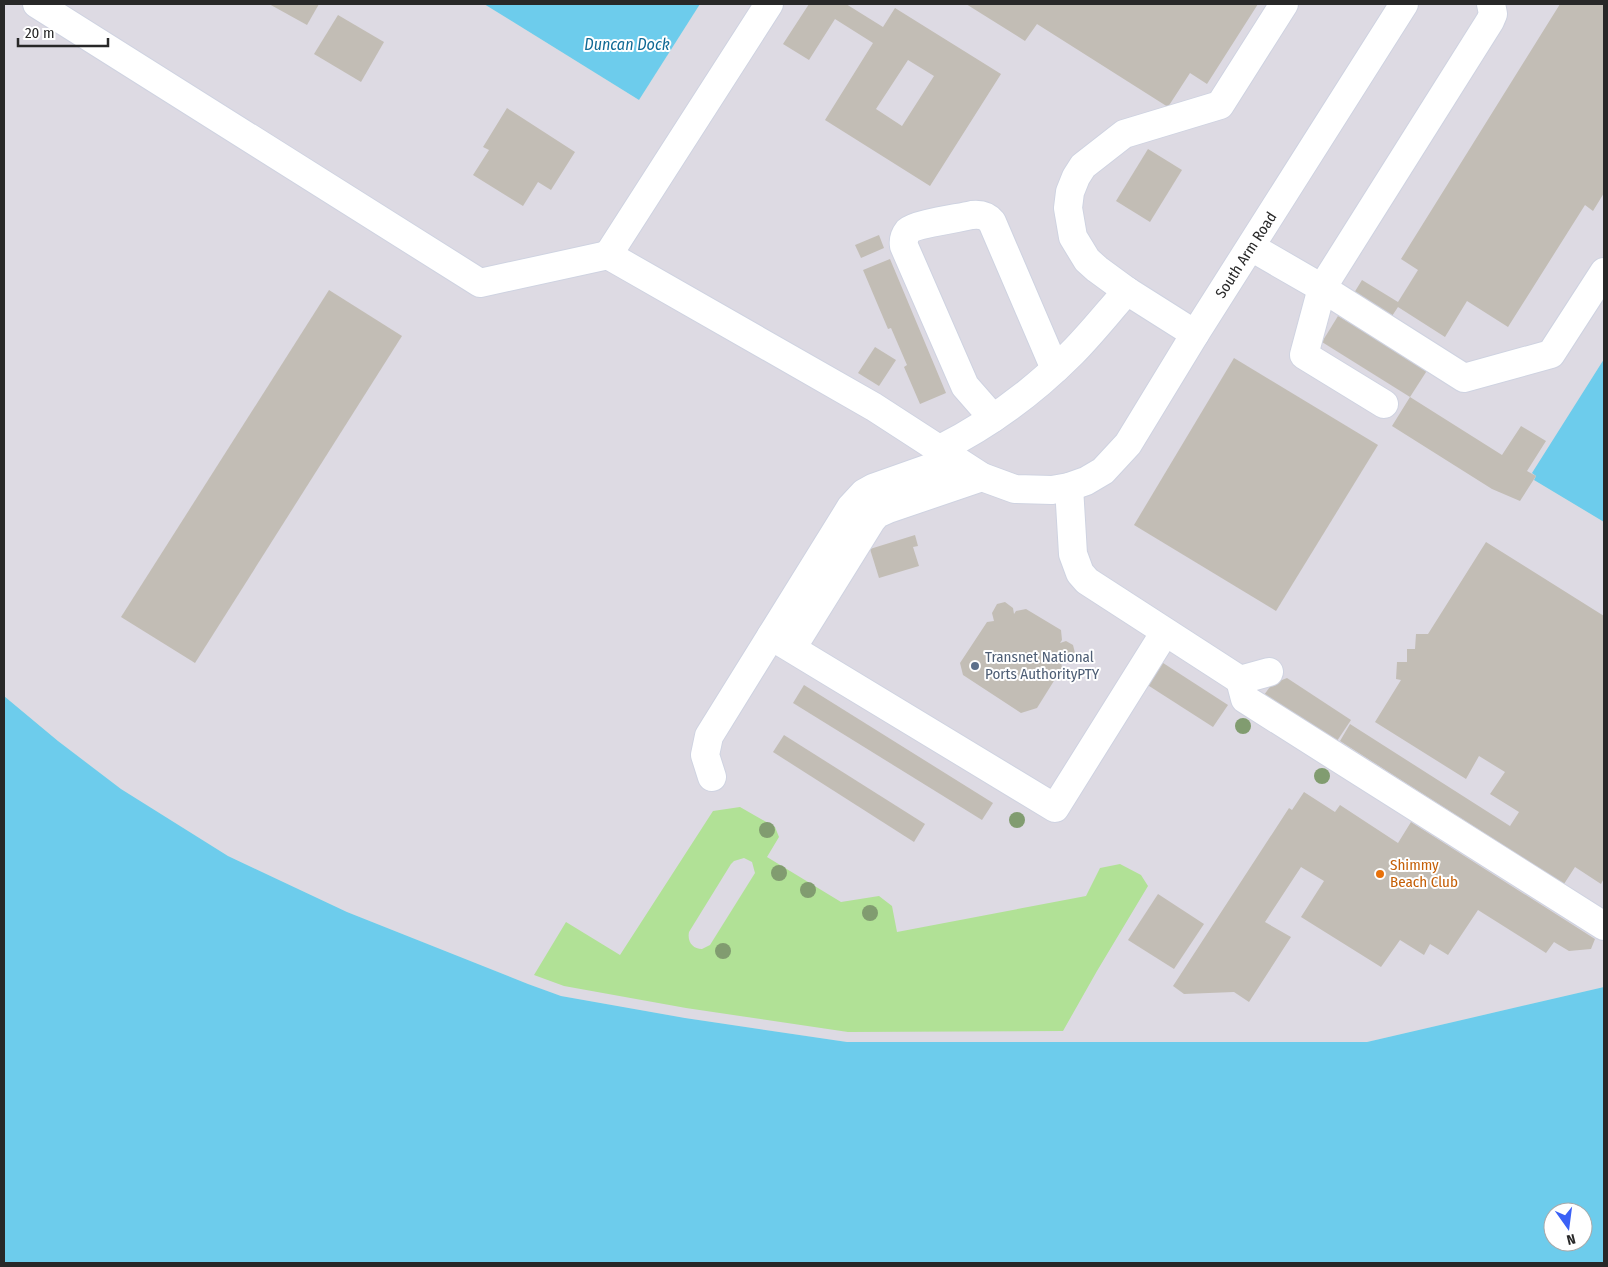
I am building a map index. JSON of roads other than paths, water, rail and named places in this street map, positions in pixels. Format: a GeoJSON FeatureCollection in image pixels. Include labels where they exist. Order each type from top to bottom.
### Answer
{"type":"FeatureCollection","features":[{"type":"Feature","properties":{"kind":"street"},"geometry":{"type":"LineString","coordinates":[[37,4],[480,284],[608,255],[769,4]]}},
{"type":"Feature","properties":{"kind":"street"},"geometry":{"type":"LineString","coordinates":[[1195,334],[1127,290],[1087,260],[1073,237],[1068,208],[1070,192],[1083,166],[1124,134],[1220,105],[1284,4]]}},
{"type":"Feature","properties":{"kind":"street","name":"South Arm Road"},"geometry":{"type":"LineString","coordinates":[[608,255],[874,407],[982,477],[1015,489],[1052,490],[1069,487],[1086,481],[1103,470],[1128,444],[1195,334],[1404,4]]}},
{"type":"Feature","properties":{"kind":"street"},"geometry":{"type":"LineString","coordinates":[[1384,404],[1304,355],[1322,288],[1490,21],[1493,14],[1491,4]]}},
{"type":"Feature","properties":{"kind":"street"},"geometry":{"type":"LineString","coordinates":[[993,418],[965,386],[904,246],[904,236],[908,231],[919,226],[972,215],[979,214],[989,218],[1055,369]]}},
{"type":"Feature","properties":{"kind":"street"},"geometry":{"type":"LineString","coordinates":[[1250,248],[1322,288],[1464,378],[1551,354],[1604,272]]}},
{"type":"Feature","properties":{"kind":"street"},"geometry":{"type":"LineString","coordinates":[[782,642],[827,544],[856,500],[873,488],[947,454],[1055,369],[1073,352],[1127,290]]}},
{"type":"Feature","properties":{"kind":"street"},"geometry":{"type":"LineString","coordinates":[[712,777],[705,755],[709,736],[877,514],[982,477]]}},
{"type":"Feature","properties":{"kind":"street"},"geometry":{"type":"LineString","coordinates":[[1069,487],[1073,554],[1080,573],[1095,588],[1240,680],[1245,699],[1604,926]]}},
{"type":"Feature","properties":{"kind":"street"},"geometry":{"type":"LineString","coordinates":[[782,642],[1054,808],[1165,632]]}},
{"type":"Feature","properties":{"kind":"street"},"geometry":{"type":"LineString","coordinates":[[1240,680],[1269,672]]}},
{"type":"Feature","properties":{"kind":"water","name":"Duncan Dock"},"geometry":{"type":"Polygon","coordinates":[[[484,4],[700,4],[639,100],[484,4]]]}},
{"type":"Feature","properties":{"kind":"water"},"geometry":{"type":"Polygon","coordinates":[[[1604,359],[1604,522],[1534,480],[1536,476],[1532,473],[1604,359]]]}},
{"type":"Feature","properties":{"kind":"water"},"geometry":{"type":"Polygon","coordinates":[[[4,696],[58,741],[121,789],[228,856],[347,912],[561,996],[685,1018],[847,1042],[1367,1042],[1604,987],[1604,1263],[4,1263],[4,696]]]}},
{"type":"Feature","properties":{"kind":"place","name":"Transnet National Ports AuthorityPTY"},"geometry":{"type":"Point","coordinates":[975,666]}},
{"type":"Feature","properties":{"kind":"place","name":"Shimmy Beach Club"},"geometry":{"type":"Point","coordinates":[1380,874]}}]}
